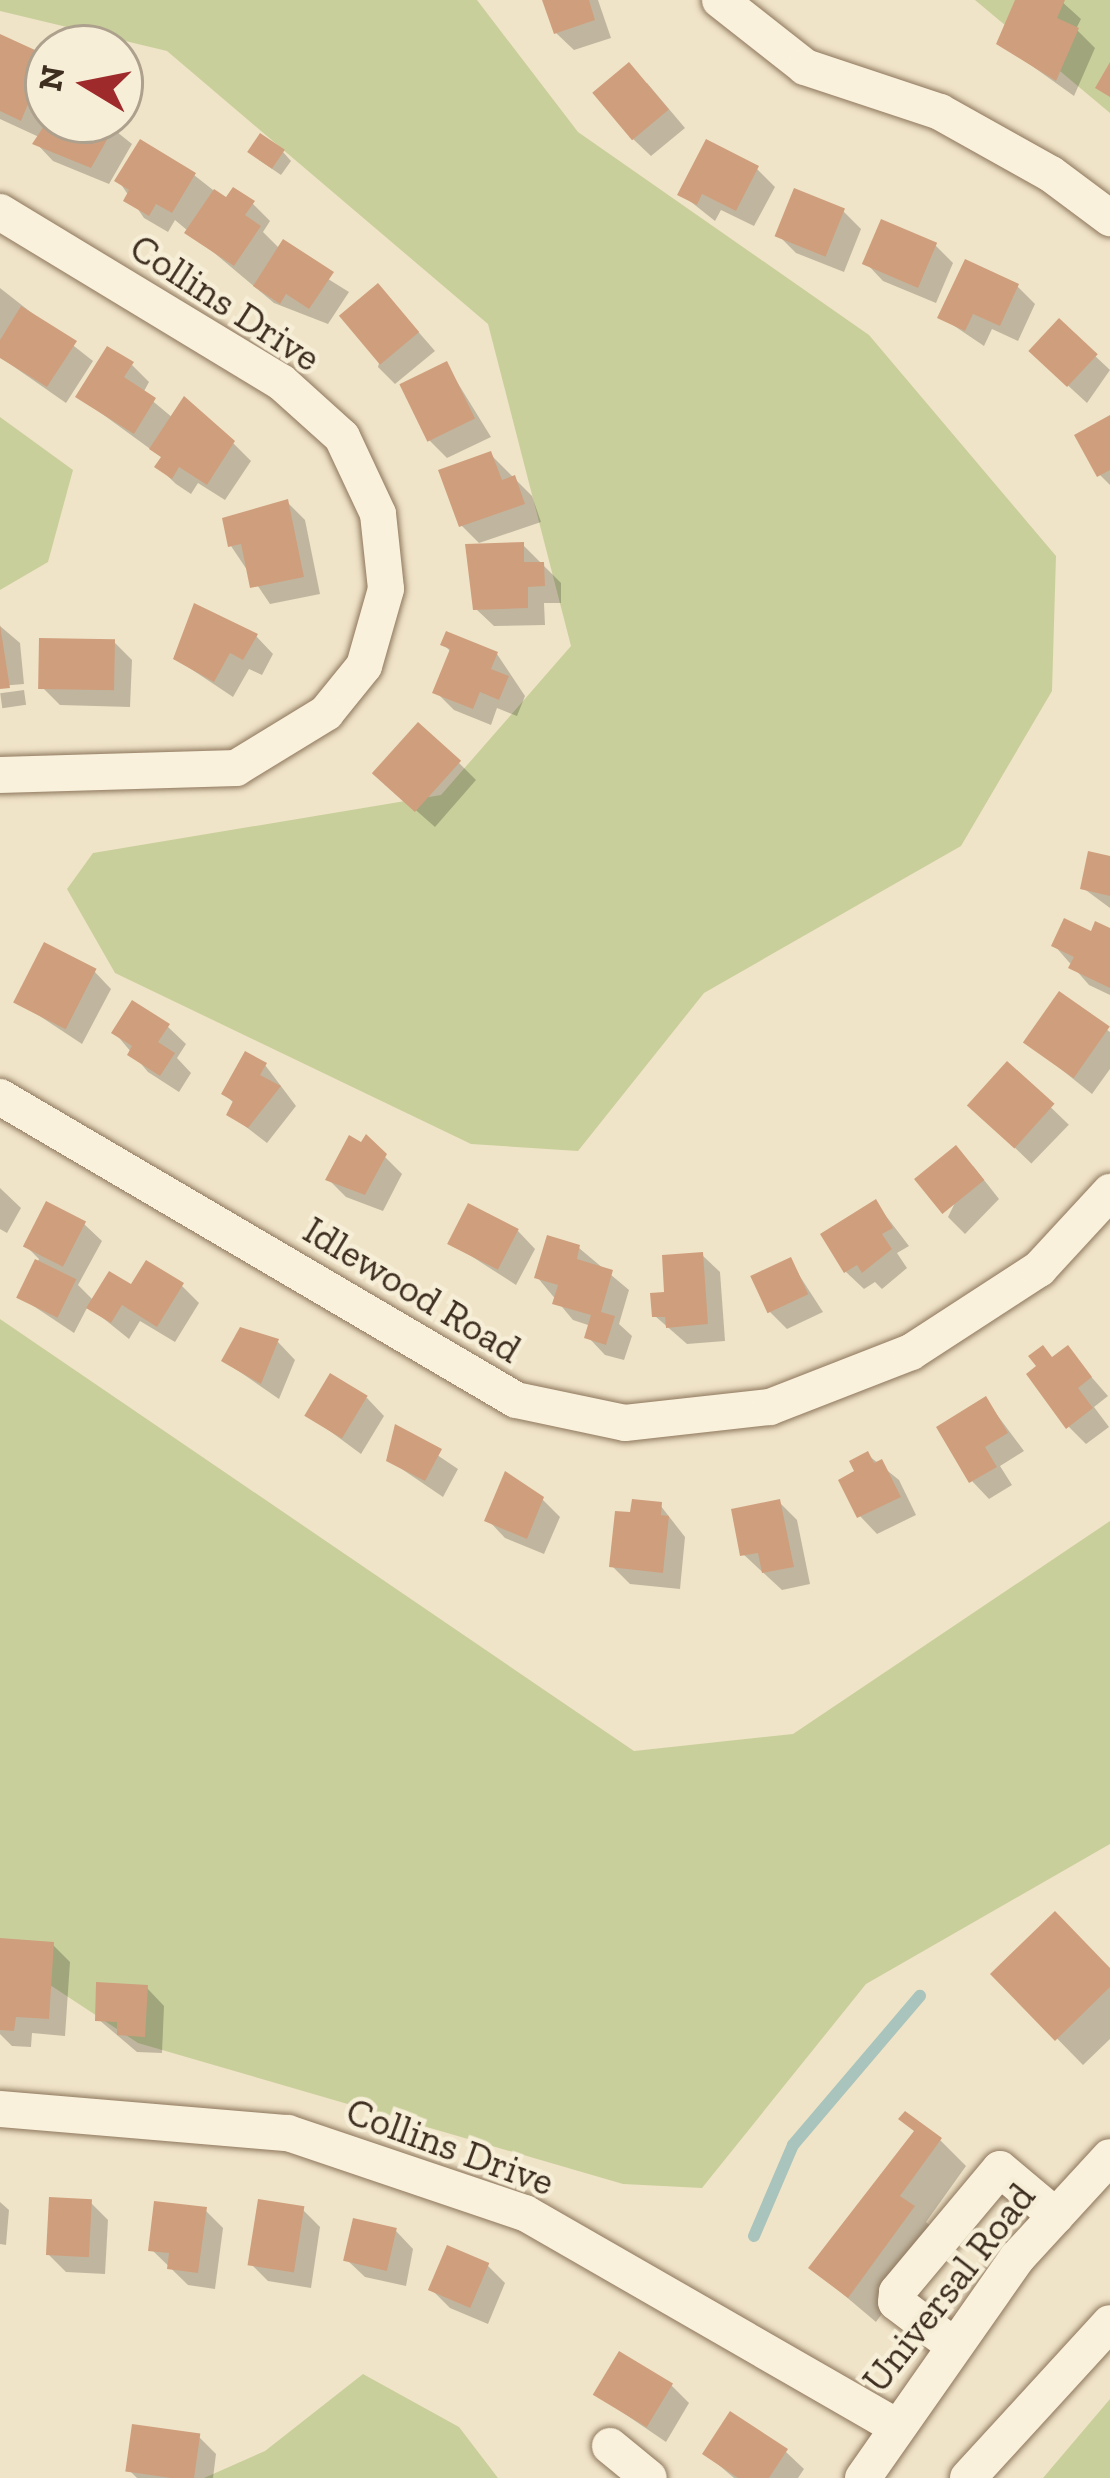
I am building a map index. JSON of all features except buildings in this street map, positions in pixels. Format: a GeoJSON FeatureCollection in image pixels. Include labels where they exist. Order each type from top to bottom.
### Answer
{"type":"FeatureCollection","features":[{"type":"Feature","properties":{"kind":"street"},"geometry":{"type":"LineString","coordinates":[[720,0],[805,68],[940,112],[1110,218]]}},
{"type":"Feature","properties":{"kind":"street","name":"Collins Drive"},"geometry":{"type":"LineString","coordinates":[[0,212],[281,382],[342,437],[378,514],[386,589],[364,666],[326,713],[236,768],[0,775]]}},
{"type":"Feature","properties":{"kind":"street","name":"Idlewood Road"},"geometry":{"type":"LineString","coordinates":[[0,1097],[515,1400],[625,1424],[770,1407],[911,1352],[1039,1269],[1110,1192]]}},
{"type":"Feature","properties":{"kind":"street","name":"Collins Drive"},"geometry":{"type":"LineString","coordinates":[[0,2109],[288,2133],[525,2213],[894,2426]]}},
{"type":"Feature","properties":{"kind":"street","name":"Universal Road"},"geometry":{"type":"LineString","coordinates":[[863,2478],[953,2345],[1056,2216],[1110,2157]]}},
{"type":"Feature","properties":{"kind":"street"},"geometry":{"type":"LineString","coordinates":[[953,2345],[896,2302],[897,2292],[1000,2169],[1056,2216]]}},
{"type":"Feature","properties":{"kind":"street"},"geometry":{"type":"LineString","coordinates":[[968,2478],[1110,2323]]}},
{"type":"Feature","properties":{"kind":"street"},"geometry":{"type":"LineString","coordinates":[[610,2446],[649,2478]]}},
{"type":"Feature","properties":{"kind":"green space"},"geometry":{"type":"Polygon","coordinates":[[[0,0],[477,0],[578,132],[869,335],[1056,556],[1052,691],[961,846],[704,993],[578,1151],[471,1144],[115,973],[67,889],[93,853],[441,795],[571,646],[488,324],[167,51],[144,45],[144,24],[54,24],[0,11],[0,0]]]}},
{"type":"Feature","properties":{"kind":"green space"},"geometry":{"type":"Polygon","coordinates":[[[975,0],[1110,0],[1110,113],[975,0]]]}},
{"type":"Feature","properties":{"kind":"green space"},"geometry":{"type":"Polygon","coordinates":[[[0,417],[73,470],[48,562],[0,590],[0,417]]]}},
{"type":"Feature","properties":{"kind":"green space"},"geometry":{"type":"Polygon","coordinates":[[[0,1319],[634,1751],[793,1734],[1110,1521],[1110,1844],[866,1984],[702,2188],[623,2184],[138,2043],[0,1952],[0,1319]]]}},
{"type":"Feature","properties":{"kind":"green space"},"geometry":{"type":"Polygon","coordinates":[[[363,2374],[459,2427],[498,2478],[204,2478],[265,2451],[363,2374]]]}},
{"type":"Feature","properties":{"kind":"green space"},"geometry":{"type":"Polygon","coordinates":[[[1110,2399],[1110,2478],[1043,2478],[1110,2399]]]}},
{"type":"Feature","properties":{"kind":"waterway"},"geometry":{"type":"LineString","coordinates":[[754,2236],[793,2145],[920,1996]]}}]}
